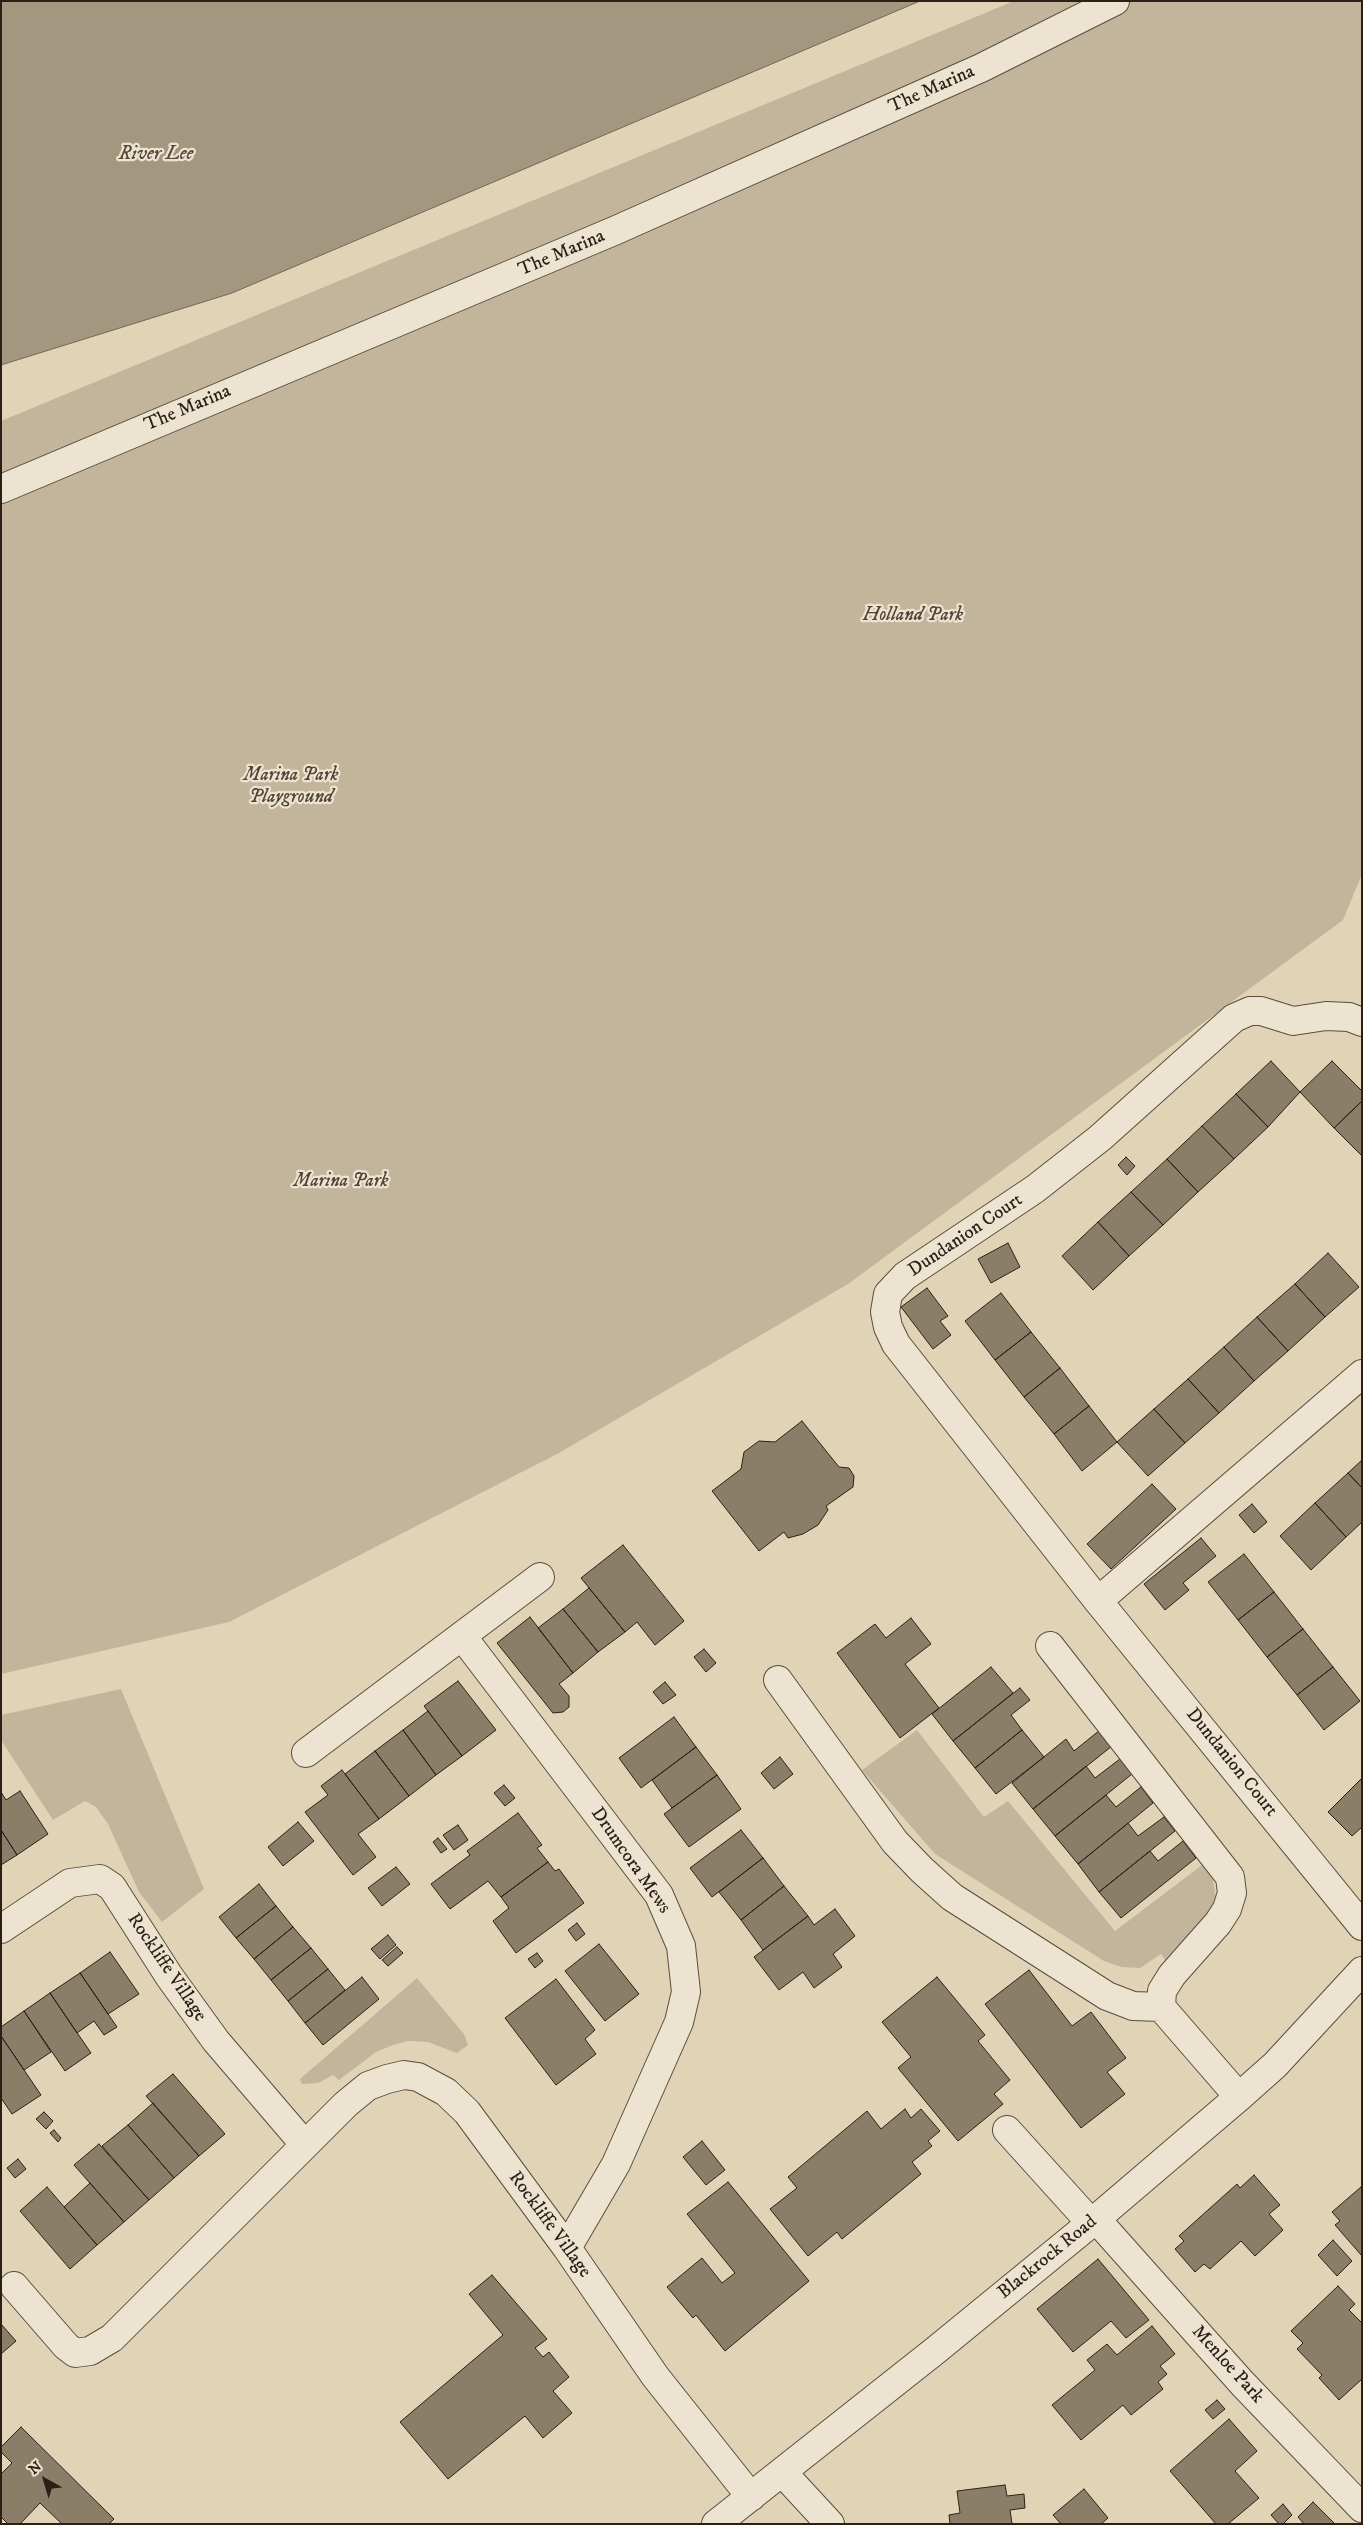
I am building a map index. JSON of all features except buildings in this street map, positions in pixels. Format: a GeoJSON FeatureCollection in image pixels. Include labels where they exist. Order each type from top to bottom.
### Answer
{"type":"FeatureCollection","features":[{"type":"Feature","properties":{"kind":"street","name":"The Marina"},"geometry":{"type":"LineString","coordinates":[[1,489],[614,231],[981,68],[1115,1]]}},
{"type":"Feature","properties":{"kind":"street","name":"Dundanion Court"},"geometry":{"type":"LineString","coordinates":[[1362,1022],[1349,1017],[1326,1016],[1293,1022],[1261,1011],[1250,1011],[1234,1018],[1100,1138],[1035,1189],[905,1276],[888,1294],[885,1312],[888,1327],[896,1344],[1098,1601],[1362,1926]]}},
{"type":"Feature","properties":{"kind":"street"},"geometry":{"type":"LineString","coordinates":[[1098,1601],[1362,1374]]}},
{"type":"Feature","properties":{"kind":"street"},"geometry":{"type":"LineString","coordinates":[[306,1753],[540,1577]]}},
{"type":"Feature","properties":{"kind":"street","name":"Drumcora Mews"},"geometry":{"type":"LineString","coordinates":[[462,1636],[659,1895],[682,1946],[686,1992],[679,2022],[616,2164],[567,2248]]}},
{"type":"Feature","properties":{"kind":"street"},"geometry":{"type":"LineString","coordinates":[[1050,1646],[1230,1877],[1232,1893],[1227,1908],[1218,1923],[1172,1974],[1162,1991],[1161,2007],[1239,2097]]}},
{"type":"Feature","properties":{"kind":"street"},"geometry":{"type":"LineString","coordinates":[[778,1680],[895,1842],[952,1897],[1106,1996],[1133,2006],[1161,2007]]}},
{"type":"Feature","properties":{"kind":"street","name":"Rockliffe Village"},"geometry":{"type":"LineString","coordinates":[[1,1929],[70,1883],[100,1879],[112,1887],[169,1976],[216,2041],[304,2146]]}},
{"type":"Feature","properties":{"kind":"street","name":"Blackrock Road"},"geometry":{"type":"LineString","coordinates":[[716,2524],[783,2473],[1093,2221],[1239,2097],[1275,2065],[1362,1971]]}},
{"type":"Feature","properties":{"kind":"street","name":"Rockliffe Village"},"geometry":{"type":"LineString","coordinates":[[14,2286],[66,2346],[75,2353],[90,2351],[117,2333],[346,2104],[368,2086],[404,2076],[418,2077],[446,2092],[467,2112],[567,2248],[655,2376],[751,2497]]}},
{"type":"Feature","properties":{"kind":"street","name":"Menloe Park"},"geometry":{"type":"LineString","coordinates":[[1007,2130],[1242,2383],[1362,2508]]}},
{"type":"Feature","properties":{"kind":"street"},"geometry":{"type":"LineString","coordinates":[[783,2473],[830,2524]]}},
{"type":"Feature","properties":{"kind":"green space"},"geometry":{"type":"Polygon","coordinates":[[[1014,1],[1362,1],[1362,874],[1343,920],[848,1284],[559,1453],[229,1622],[1,1674],[1,421],[1014,1]]]}},
{"type":"Feature","properties":{"kind":"green space"},"geometry":{"type":"Polygon","coordinates":[[[121,1689],[204,1889],[162,1922],[139,1892],[108,1824],[96,1807],[85,1801],[53,1820],[1,1740],[1,1715],[121,1689]]]}},
{"type":"Feature","properties":{"kind":"green space"},"geometry":{"type":"Polygon","coordinates":[[[917,1730],[984,1817],[1008,1801],[1115,1931],[1202,1865],[1213,1880],[1216,1899],[1213,1910],[1165,1960],[1161,1954],[1140,1968],[1121,1967],[1104,1961],[935,1854],[862,1770],[917,1730]]]}},
{"type":"Feature","properties":{"kind":"green space"},"geometry":{"type":"Polygon","coordinates":[[[417,1978],[464,2034],[468,2045],[457,2053],[428,2042],[408,2041],[376,2052],[339,2080],[333,2075],[318,2083],[302,2084],[300,2079],[417,1978]]]}},
{"type":"Feature","properties":{"kind":"water","name":"River Lee"},"geometry":{"type":"Polygon","coordinates":[[[1,1],[920,1],[232,293],[1,365],[1,1]]]}},
{"type":"Feature","properties":{"kind":"park label","name":"Holland Park"},"geometry":{"type":"Point","coordinates":[913,616]}},
{"type":"Feature","properties":{"kind":"park label","name":"Marina Park Playground"},"geometry":{"type":"Point","coordinates":[291,787]}},
{"type":"Feature","properties":{"kind":"park label","name":"Marina Park"},"geometry":{"type":"Point","coordinates":[341,1182]}}]}
